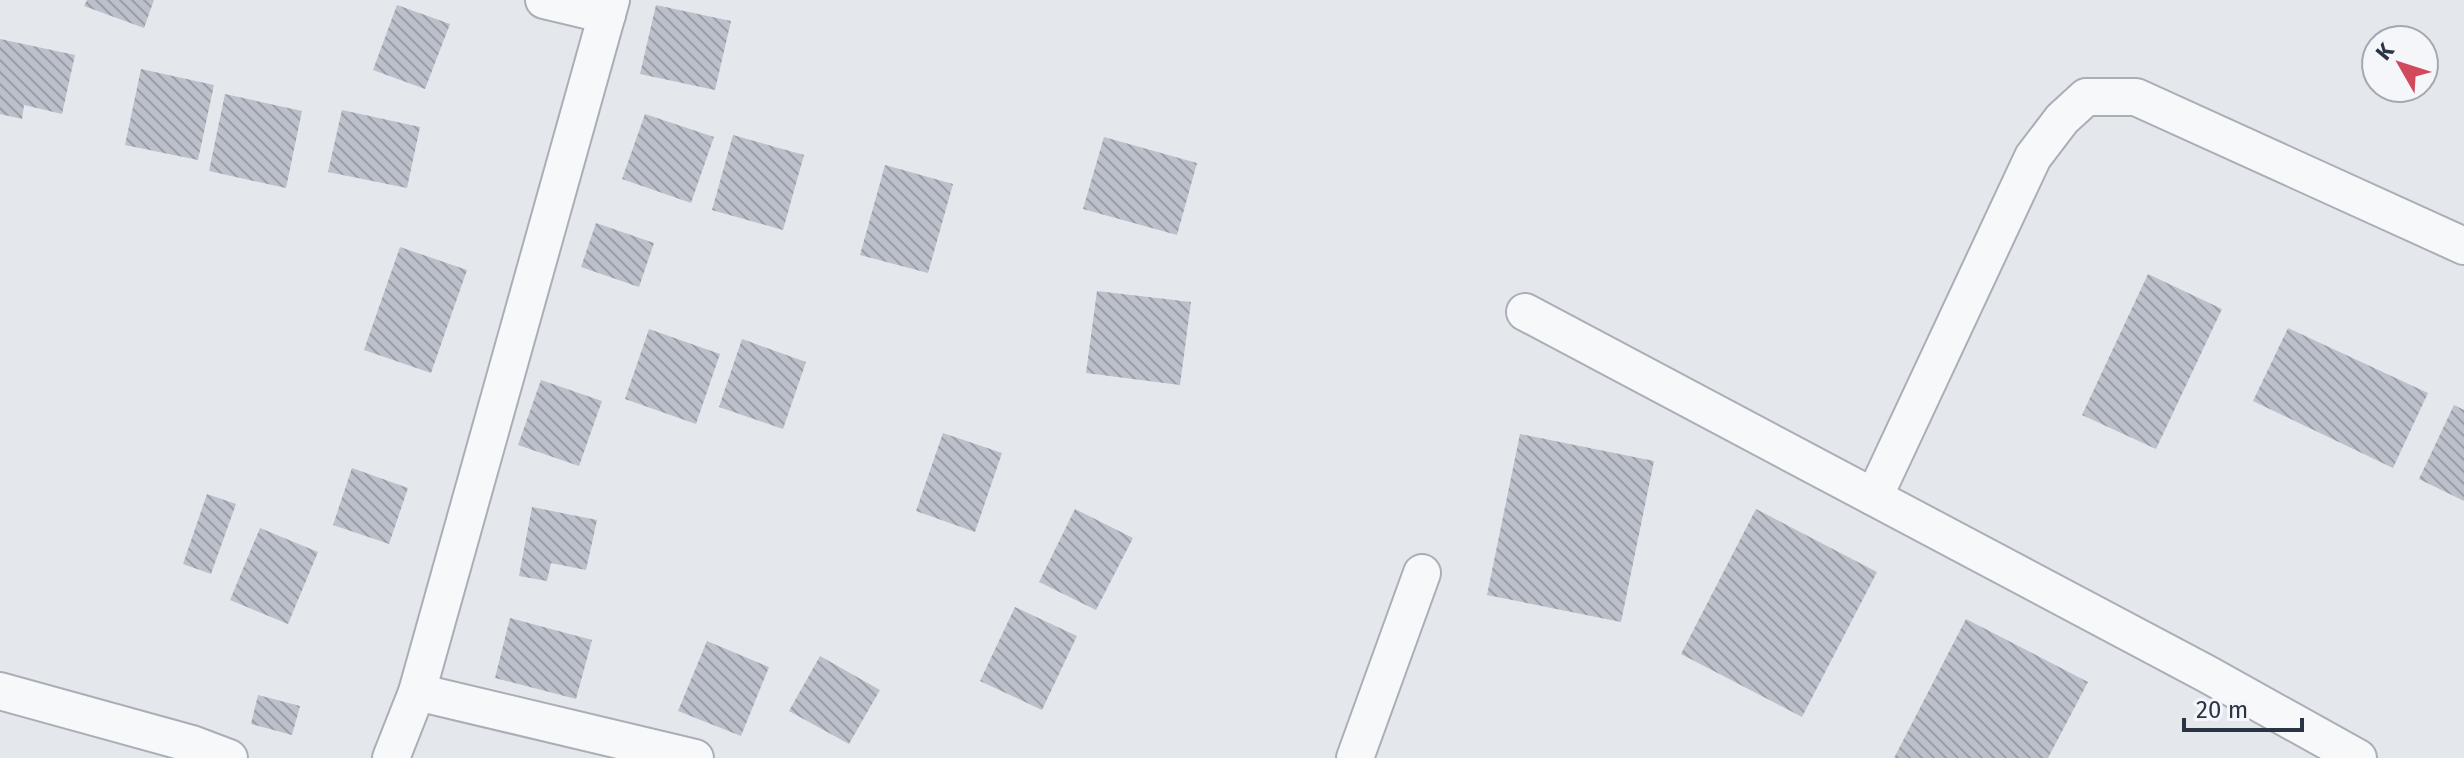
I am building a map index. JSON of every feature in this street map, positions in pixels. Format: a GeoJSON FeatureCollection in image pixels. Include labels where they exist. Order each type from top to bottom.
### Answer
{"type":"FeatureCollection","features":[{"type":"Feature","properties":{"kind":"street"},"geometry":{"type":"LineString","coordinates":[[391,758],[417,692],[609,8],[544,0]]}},
{"type":"Feature","properties":{"kind":"street"},"geometry":{"type":"LineString","coordinates":[[1874,497],[2033,157],[2062,119],[2086,97],[2136,97],[2464,246]]}},
{"type":"Feature","properties":{"kind":"street"},"geometry":{"type":"LineString","coordinates":[[1525,312],[2207,674],[2358,758]]}},
{"type":"Feature","properties":{"kind":"street"},"geometry":{"type":"LineString","coordinates":[[1355,758],[1422,573]]}},
{"type":"Feature","properties":{"kind":"street"},"geometry":{"type":"LineString","coordinates":[[0,691],[190,751],[229,758]]}},
{"type":"Feature","properties":{"kind":"street"},"geometry":{"type":"LineString","coordinates":[[417,692],[695,758]]}},
{"type":"Feature","properties":{"kind":"building"},"geometry":{"type":"Polygon","coordinates":[[[87,0],[154,0],[144,28],[84,6],[87,0]]]}},
{"type":"Feature","properties":{"kind":"building"},"geometry":{"type":"Polygon","coordinates":[[[397,5],[450,24],[425,89],[373,70],[397,5]]]}},
{"type":"Feature","properties":{"kind":"building"},"geometry":{"type":"Polygon","coordinates":[[[656,5],[731,21],[715,90],[640,74],[656,5]]]}},
{"type":"Feature","properties":{"kind":"building"},"geometry":{"type":"Polygon","coordinates":[[[0,39],[75,55],[62,114],[24,105],[22,119],[0,114],[0,39]]]}},
{"type":"Feature","properties":{"kind":"building"},"geometry":{"type":"Polygon","coordinates":[[[141,69],[214,85],[198,160],[125,145],[141,69]]]}},
{"type":"Feature","properties":{"kind":"building"},"geometry":{"type":"Polygon","coordinates":[[[225,94],[302,111],[286,188],[209,171],[225,94]]]}},
{"type":"Feature","properties":{"kind":"building"},"geometry":{"type":"Polygon","coordinates":[[[342,110],[420,127],[407,188],[328,172],[342,110]]]}},
{"type":"Feature","properties":{"kind":"building"},"geometry":{"type":"Polygon","coordinates":[[[645,114],[714,137],[691,203],[622,179],[645,114]]]}},
{"type":"Feature","properties":{"kind":"building"},"geometry":{"type":"Polygon","coordinates":[[[733,135],[804,155],[783,230],[712,210],[733,135]]]}},
{"type":"Feature","properties":{"kind":"building"},"geometry":{"type":"Polygon","coordinates":[[[1104,137],[1197,163],[1177,235],[1083,209],[1104,137]]]}},
{"type":"Feature","properties":{"kind":"building"},"geometry":{"type":"Polygon","coordinates":[[[885,165],[953,184],[928,273],[860,255],[885,165]]]}},
{"type":"Feature","properties":{"kind":"building"},"geometry":{"type":"Polygon","coordinates":[[[596,223],[654,243],[639,287],[581,267],[596,223]]]}},
{"type":"Feature","properties":{"kind":"building"},"geometry":{"type":"Polygon","coordinates":[[[400,247],[467,270],[431,373],[364,350],[400,247]]]}},
{"type":"Feature","properties":{"kind":"building"},"geometry":{"type":"Polygon","coordinates":[[[2148,274],[2222,309],[2156,449],[2082,415],[2148,274]]]}},
{"type":"Feature","properties":{"kind":"building"},"geometry":{"type":"Polygon","coordinates":[[[1097,291],[1191,302],[1180,385],[1086,373],[1097,291]]]}},
{"type":"Feature","properties":{"kind":"building"},"geometry":{"type":"Polygon","coordinates":[[[2288,328],[2428,393],[2393,468],[2253,401],[2288,328]]]}},
{"type":"Feature","properties":{"kind":"building"},"geometry":{"type":"Polygon","coordinates":[[[649,329],[720,354],[696,424],[625,399],[649,329]]]}},
{"type":"Feature","properties":{"kind":"building"},"geometry":{"type":"Polygon","coordinates":[[[742,339],[806,362],[783,429],[719,407],[742,339]]]}},
{"type":"Feature","properties":{"kind":"building"},"geometry":{"type":"Polygon","coordinates":[[[541,380],[602,401],[579,466],[518,445],[541,380]]]}},
{"type":"Feature","properties":{"kind":"building"},"geometry":{"type":"Polygon","coordinates":[[[2454,405],[2464,410],[2464,501],[2419,479],[2454,405]]]}},
{"type":"Feature","properties":{"kind":"building"},"geometry":{"type":"Polygon","coordinates":[[[943,433],[1002,453],[975,532],[916,511],[943,433]]]}},
{"type":"Feature","properties":{"kind":"building"},"geometry":{"type":"Polygon","coordinates":[[[1520,434],[1654,461],[1621,622],[1487,595],[1520,434]]]}},
{"type":"Feature","properties":{"kind":"building"},"geometry":{"type":"Polygon","coordinates":[[[352,468],[408,488],[389,544],[333,525],[352,468]]]}},
{"type":"Feature","properties":{"kind":"building"},"geometry":{"type":"Polygon","coordinates":[[[207,494],[236,504],[211,574],[183,564],[207,494]]]}},
{"type":"Feature","properties":{"kind":"building"},"geometry":{"type":"Polygon","coordinates":[[[532,507],[597,520],[586,570],[551,563],[547,581],[519,576],[532,507]]]}},
{"type":"Feature","properties":{"kind":"building"},"geometry":{"type":"Polygon","coordinates":[[[1075,509],[1133,538],[1096,610],[1039,582],[1075,509]]]}},
{"type":"Feature","properties":{"kind":"building"},"geometry":{"type":"Polygon","coordinates":[[[1756,509],[1877,572],[1802,717],[1681,654],[1756,509]]]}},
{"type":"Feature","properties":{"kind":"building"},"geometry":{"type":"Polygon","coordinates":[[[260,528],[318,552],[288,624],[230,600],[260,528]]]}},
{"type":"Feature","properties":{"kind":"building"},"geometry":{"type":"Polygon","coordinates":[[[1015,607],[1077,636],[1042,710],[980,681],[1015,607]]]}},
{"type":"Feature","properties":{"kind":"building"},"geometry":{"type":"Polygon","coordinates":[[[510,618],[592,640],[576,699],[495,678],[510,618]]]}},
{"type":"Feature","properties":{"kind":"building"},"geometry":{"type":"Polygon","coordinates":[[[1966,619],[2088,682],[2048,758],[1894,758],[1966,619]]]}},
{"type":"Feature","properties":{"kind":"building"},"geometry":{"type":"Polygon","coordinates":[[[707,641],[769,667],[741,736],[678,711],[707,641]]]}},
{"type":"Feature","properties":{"kind":"building"},"geometry":{"type":"Polygon","coordinates":[[[820,656],[880,690],[849,744],[789,711],[820,656]]]}},
{"type":"Feature","properties":{"kind":"building"},"geometry":{"type":"Polygon","coordinates":[[[258,695],[300,706],[292,735],[251,724],[258,695]]]}}]}
